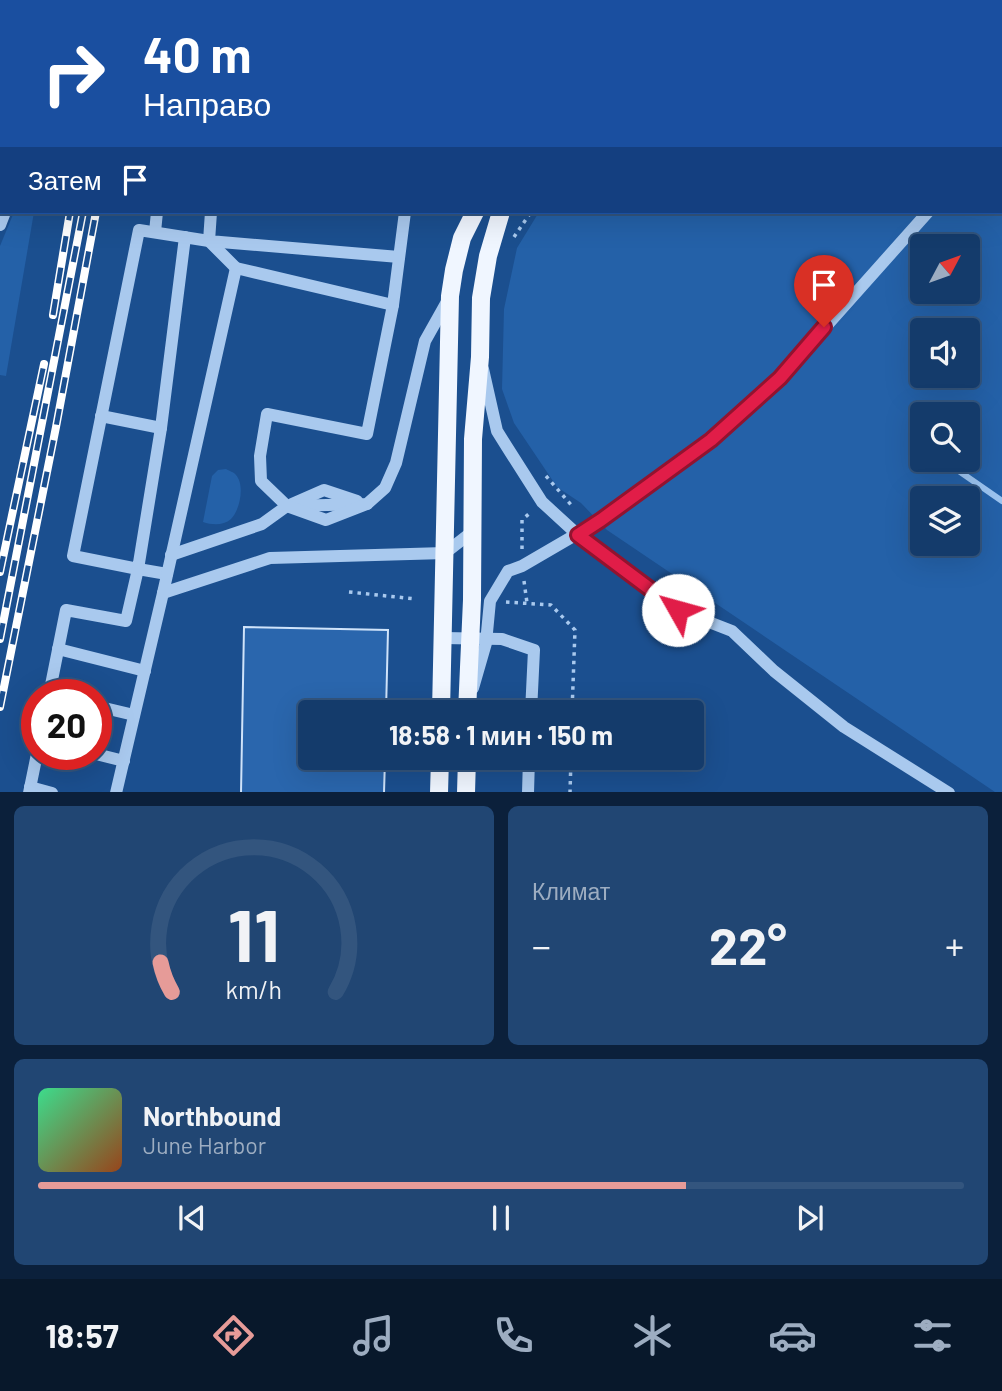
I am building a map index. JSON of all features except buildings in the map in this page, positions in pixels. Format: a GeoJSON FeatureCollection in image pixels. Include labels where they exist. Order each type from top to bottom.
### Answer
{"type":"FeatureCollection","features":[{"type":"Feature","properties":{"kind":"main road"},"geometry":{"type":"LineString","coordinates":[[441,700],[450,296],[462,238],[474,214]]}},
{"type":"Feature","properties":{"kind":"main road"},"geometry":{"type":"LineString","coordinates":[[469,700],[478,638],[472,600],[472,439],[480,357],[481,298],[488,256],[500,214]]}},
{"type":"Feature","properties":{"kind":"main road"},"geometry":{"type":"LineString","coordinates":[[439,792],[440,770]]}},
{"type":"Feature","properties":{"kind":"main road"},"geometry":{"type":"LineString","coordinates":[[466,792],[467,770]]}},
{"type":"Feature","properties":{"kind":"street"},"geometry":{"type":"LineString","coordinates":[[155,232],[157,214]]}},
{"type":"Feature","properties":{"kind":"street"},"geometry":{"type":"LineString","coordinates":[[211,214],[209,242],[236,268],[393,305]]}},
{"type":"Feature","properties":{"kind":"street"},"geometry":{"type":"LineString","coordinates":[[287,506],[261,481],[260,456],[267,414],[367,434],[393,305],[405,214]]}},
{"type":"Feature","properties":{"kind":"street"},"geometry":{"type":"LineString","coordinates":[[478,638],[490,601],[508,571],[578,535],[711,440],[780,378],[926,214]]}},
{"type":"Feature","properties":{"kind":"street"},"geometry":{"type":"LineString","coordinates":[[167,574],[73,556],[138,230],[209,242],[399,257]]}},
{"type":"Feature","properties":{"kind":"street"},"geometry":{"type":"LineString","coordinates":[[52,679],[66,610],[126,621],[138,569],[161,428],[185,237]]}},
{"type":"Feature","properties":{"kind":"street"},"geometry":{"type":"LineString","coordinates":[[116,792],[236,268]]}},
{"type":"Feature","properties":{"kind":"street"},"geometry":{"type":"LineString","coordinates":[[171,555],[262,524],[287,506],[367,504],[385,488],[396,463],[425,341],[450,296]]}},
{"type":"Feature","properties":{"kind":"street"},"geometry":{"type":"LineString","coordinates":[[480,357],[497,430],[542,502],[578,535],[678,610],[732,631],[774,671],[844,727],[947,792]]}},
{"type":"Feature","properties":{"kind":"street"},"geometry":{"type":"LineString","coordinates":[[101,416],[161,428]]}},
{"type":"Feature","properties":{"kind":"street"},"geometry":{"type":"LineString","coordinates":[[163,593],[270,558],[445,553],[472,532]]}},
{"type":"Feature","properties":{"kind":"street"},"geometry":{"type":"LineString","coordinates":[[443,638],[502,639],[534,650],[532,700]]}},
{"type":"Feature","properties":{"kind":"street"},"geometry":{"type":"LineString","coordinates":[[58,649],[145,671]]}},
{"type":"Feature","properties":{"kind":"street"},"geometry":{"type":"LineString","coordinates":[[112,710],[134,715]]}},
{"type":"Feature","properties":{"kind":"street"},"geometry":{"type":"LineString","coordinates":[[112,758],[124,761]]}},
{"type":"Feature","properties":{"kind":"street"},"geometry":{"type":"LineString","coordinates":[[29,790],[33,770]]}},
{"type":"Feature","properties":{"kind":"street"},"geometry":{"type":"LineString","coordinates":[[528,792],[529,770]]}},
{"type":"Feature","properties":{"kind":"path"},"geometry":{"type":"LineString","coordinates":[[510,245],[530,214]]}},
{"type":"Feature","properties":{"kind":"path"},"geometry":{"type":"LineString","coordinates":[[539,468],[591,526]]}},
{"type":"Feature","properties":{"kind":"path"},"geometry":{"type":"LineString","coordinates":[[527,603],[522,566],[522,520],[556,489]]}},
{"type":"Feature","properties":{"kind":"path"},"geometry":{"type":"LineString","coordinates":[[349,592],[416,600]]}},
{"type":"Feature","properties":{"kind":"path"},"geometry":{"type":"LineString","coordinates":[[501,601],[551,605],[575,630],[572,700]]}},
{"type":"Feature","properties":{"kind":"path"},"geometry":{"type":"LineString","coordinates":[[570,792],[571,770]]}},
{"type":"Feature","properties":{"kind":"shaded area"},"geometry":{"type":"Polygon","coordinates":[[[13,214],[34,214],[6,376],[0,375],[0,246],[13,214]]]}},
{"type":"Feature","properties":{"kind":"shaded area"},"geometry":{"type":"Polygon","coordinates":[[[538,214],[1002,214],[1002,792],[995,792],[607,530],[581,503],[557,487],[514,423],[502,389],[504,309],[517,248],[538,214]]]}},
{"type":"Feature","properties":{"kind":"shaded area"},"geometry":{"type":"Polygon","coordinates":[[[226,469],[239,479],[240,497],[237,510],[225,523],[203,522],[212,476],[218,470],[226,469]]]}},
{"type":"Feature","properties":{"kind":"waterway"},"geometry":{"type":"LineString","coordinates":[[960,472],[1002,501]]}},
{"type":"Feature","properties":{"kind":"railway"},"geometry":{"type":"LineString","coordinates":[[53,315],[70,214]]}},
{"type":"Feature","properties":{"kind":"railway"},"geometry":{"type":"LineString","coordinates":[[0,639],[83,214]]}},
{"type":"Feature","properties":{"kind":"railway"},"geometry":{"type":"LineString","coordinates":[[0,707],[96,214]]}},
{"type":"Feature","properties":{"kind":"railway"},"geometry":{"type":"LineString","coordinates":[[0,572],[44,364]]}},
{"type":"Feature","properties":{"kind":"route"},"geometry":{"type":"LineString","coordinates":[[678,610],[578,535],[711,440],[780,378],[824,327]]}}]}
